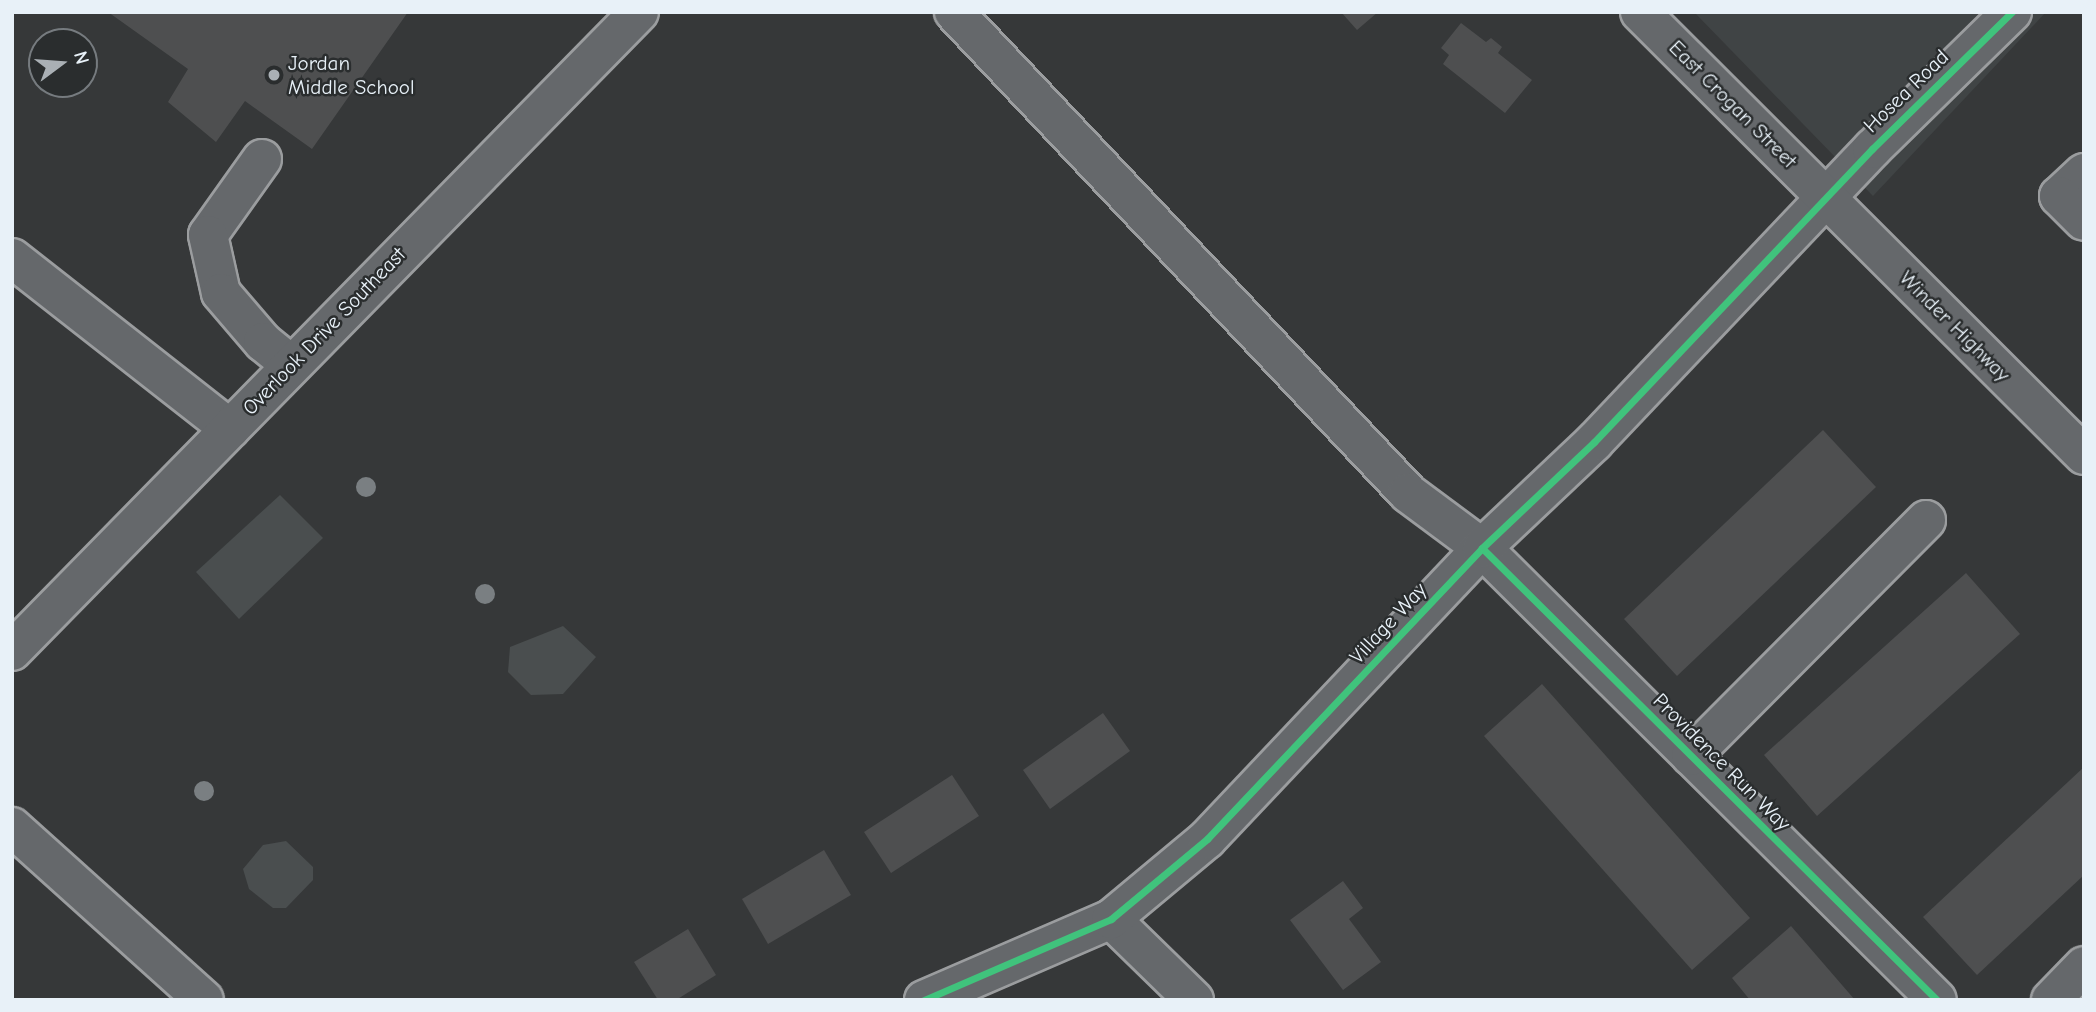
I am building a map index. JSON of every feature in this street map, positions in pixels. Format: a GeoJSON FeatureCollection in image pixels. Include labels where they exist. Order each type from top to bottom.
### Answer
{"type":"FeatureCollection","features":[{"type":"Feature","properties":{"kind":"street","name":"Overlook Drive Southeast"},"geometry":{"type":"LineString","coordinates":[[12,651],[639,12]]}},
{"type":"Feature","properties":{"kind":"street","name":"Providence Run Way"},"geometry":{"type":"LineString","coordinates":[[954,12],[1408,493],[1482,548],[1937,1000]]}},
{"type":"Feature","properties":{"kind":"street","name":"East Crogan Street"},"geometry":{"type":"LineString","coordinates":[[1640,12],[1826,197]]}},
{"type":"Feature","properties":{"kind":"street","name":"Hosea Road"},"geometry":{"type":"LineString","coordinates":[[1826,197],[2012,12]]}},
{"type":"Feature","properties":{"kind":"street"},"geometry":{"type":"LineString","coordinates":[[262,159],[208,235],[221,293],[263,342],[291,365]]}},
{"type":"Feature","properties":{"kind":"street"},"geometry":{"type":"LineString","coordinates":[[2084,173],[2059,196],[2084,221]]}},
{"type":"Feature","properties":{"kind":"street","name":"Village Way"},"geometry":{"type":"LineString","coordinates":[[924,1000],[1111,919],[1207,839],[1482,548],[1594,442],[1826,197]]}},
{"type":"Feature","properties":{"kind":"street","name":"Winder Highway"},"geometry":{"type":"LineString","coordinates":[[1826,197],[2084,456]]}},
{"type":"Feature","properties":{"kind":"street"},"geometry":{"type":"LineString","coordinates":[[12,258],[230,429]]}},
{"type":"Feature","properties":{"kind":"street","name":"Providence Run Way"},"geometry":{"type":"LineString","coordinates":[[1691,756],[1926,520]]}},
{"type":"Feature","properties":{"kind":"street"},"geometry":{"type":"LineString","coordinates":[[12,827],[204,1000]]}},
{"type":"Feature","properties":{"kind":"street"},"geometry":{"type":"LineString","coordinates":[[1111,919],[1194,1000]]}},
{"type":"Feature","properties":{"kind":"street"},"geometry":{"type":"LineString","coordinates":[[2051,1000],[2084,966]]}},
{"type":"Feature","properties":{"kind":"shaded area"},"geometry":{"type":"Polygon","coordinates":[[[1694,12],[2046,12],[1873,196],[1694,12]]]}},
{"type":"Feature","properties":{"kind":"shaded area"},"geometry":{"type":"Polygon","coordinates":[[[280,495],[323,538],[239,619],[196,572],[280,495]]]}},
{"type":"Feature","properties":{"kind":"shaded area"},"geometry":{"type":"Polygon","coordinates":[[[563,626],[596,657],[563,694],[531,695],[508,672],[510,647],[563,626]]]}},
{"type":"Feature","properties":{"kind":"shaded area"},"geometry":{"type":"Polygon","coordinates":[[[286,841],[313,867],[313,880],[286,908],[273,908],[249,889],[243,869],[263,845],[286,841]]]}},
{"type":"Feature","properties":{"kind":"building","name":"Jordan Middle School"},"geometry":{"type":"Polygon","coordinates":[[[108,12],[408,12],[312,149],[245,101],[216,142],[168,102],[188,69],[108,12]]]}},
{"type":"Feature","properties":{"kind":"building"},"geometry":{"type":"Polygon","coordinates":[[[1341,12],[1378,12],[1357,30],[1341,12]]]}},
{"type":"Feature","properties":{"kind":"building"},"geometry":{"type":"Polygon","coordinates":[[[1461,23],[1486,42],[1491,38],[1502,47],[1498,53],[1532,80],[1505,113],[1443,64],[1449,55],[1441,48],[1461,23]]]}},
{"type":"Feature","properties":{"kind":"building"},"geometry":{"type":"Polygon","coordinates":[[[1823,430],[1876,487],[1677,676],[1624,619],[1823,430]]]}},
{"type":"Feature","properties":{"kind":"building"},"geometry":{"type":"Polygon","coordinates":[[[1966,573],[2020,634],[1817,816],[1764,755],[1966,573]]]}},
{"type":"Feature","properties":{"kind":"building"},"geometry":{"type":"Polygon","coordinates":[[[1542,684],[1750,918],[1692,970],[1484,736],[1542,684]]]}},
{"type":"Feature","properties":{"kind":"building"},"geometry":{"type":"Polygon","coordinates":[[[1103,713],[1130,751],[1050,809],[1023,770],[1103,713]]]}},
{"type":"Feature","properties":{"kind":"building"},"geometry":{"type":"Polygon","coordinates":[[[2084,767],[2084,875],[1977,975],[1923,917],[2084,767]]]}},
{"type":"Feature","properties":{"kind":"building"},"geometry":{"type":"Polygon","coordinates":[[[952,775],[979,816],[891,873],[864,832],[952,775]]]}},
{"type":"Feature","properties":{"kind":"building"},"geometry":{"type":"Polygon","coordinates":[[[824,850],[851,895],[768,944],[742,899],[824,850]]]}},
{"type":"Feature","properties":{"kind":"building"},"geometry":{"type":"Polygon","coordinates":[[[1343,881],[1363,908],[1349,919],[1381,962],[1343,990],[1290,920],[1343,881]]]}},
{"type":"Feature","properties":{"kind":"building"},"geometry":{"type":"Polygon","coordinates":[[[1791,926],[1855,1000],[1750,1000],[1732,978],[1791,926]]]}},
{"type":"Feature","properties":{"kind":"building"},"geometry":{"type":"Polygon","coordinates":[[[688,929],[716,975],[676,1000],[658,1000],[634,962],[688,929]]]}},
{"type":"Feature","properties":{"kind":"cycle path"},"geometry":{"type":"LineString","coordinates":[[924,1000],[1111,919],[1207,839],[1482,548],[1594,442],[1872,149],[2012,12]]}},
{"type":"Feature","properties":{"kind":"cycle path"},"geometry":{"type":"LineString","coordinates":[[1482,548],[1937,1000]]}},
{"type":"Feature","properties":{"kind":"place","name":"Jordan Middle School"},"geometry":{"type":"Point","coordinates":[274,75]}}]}
